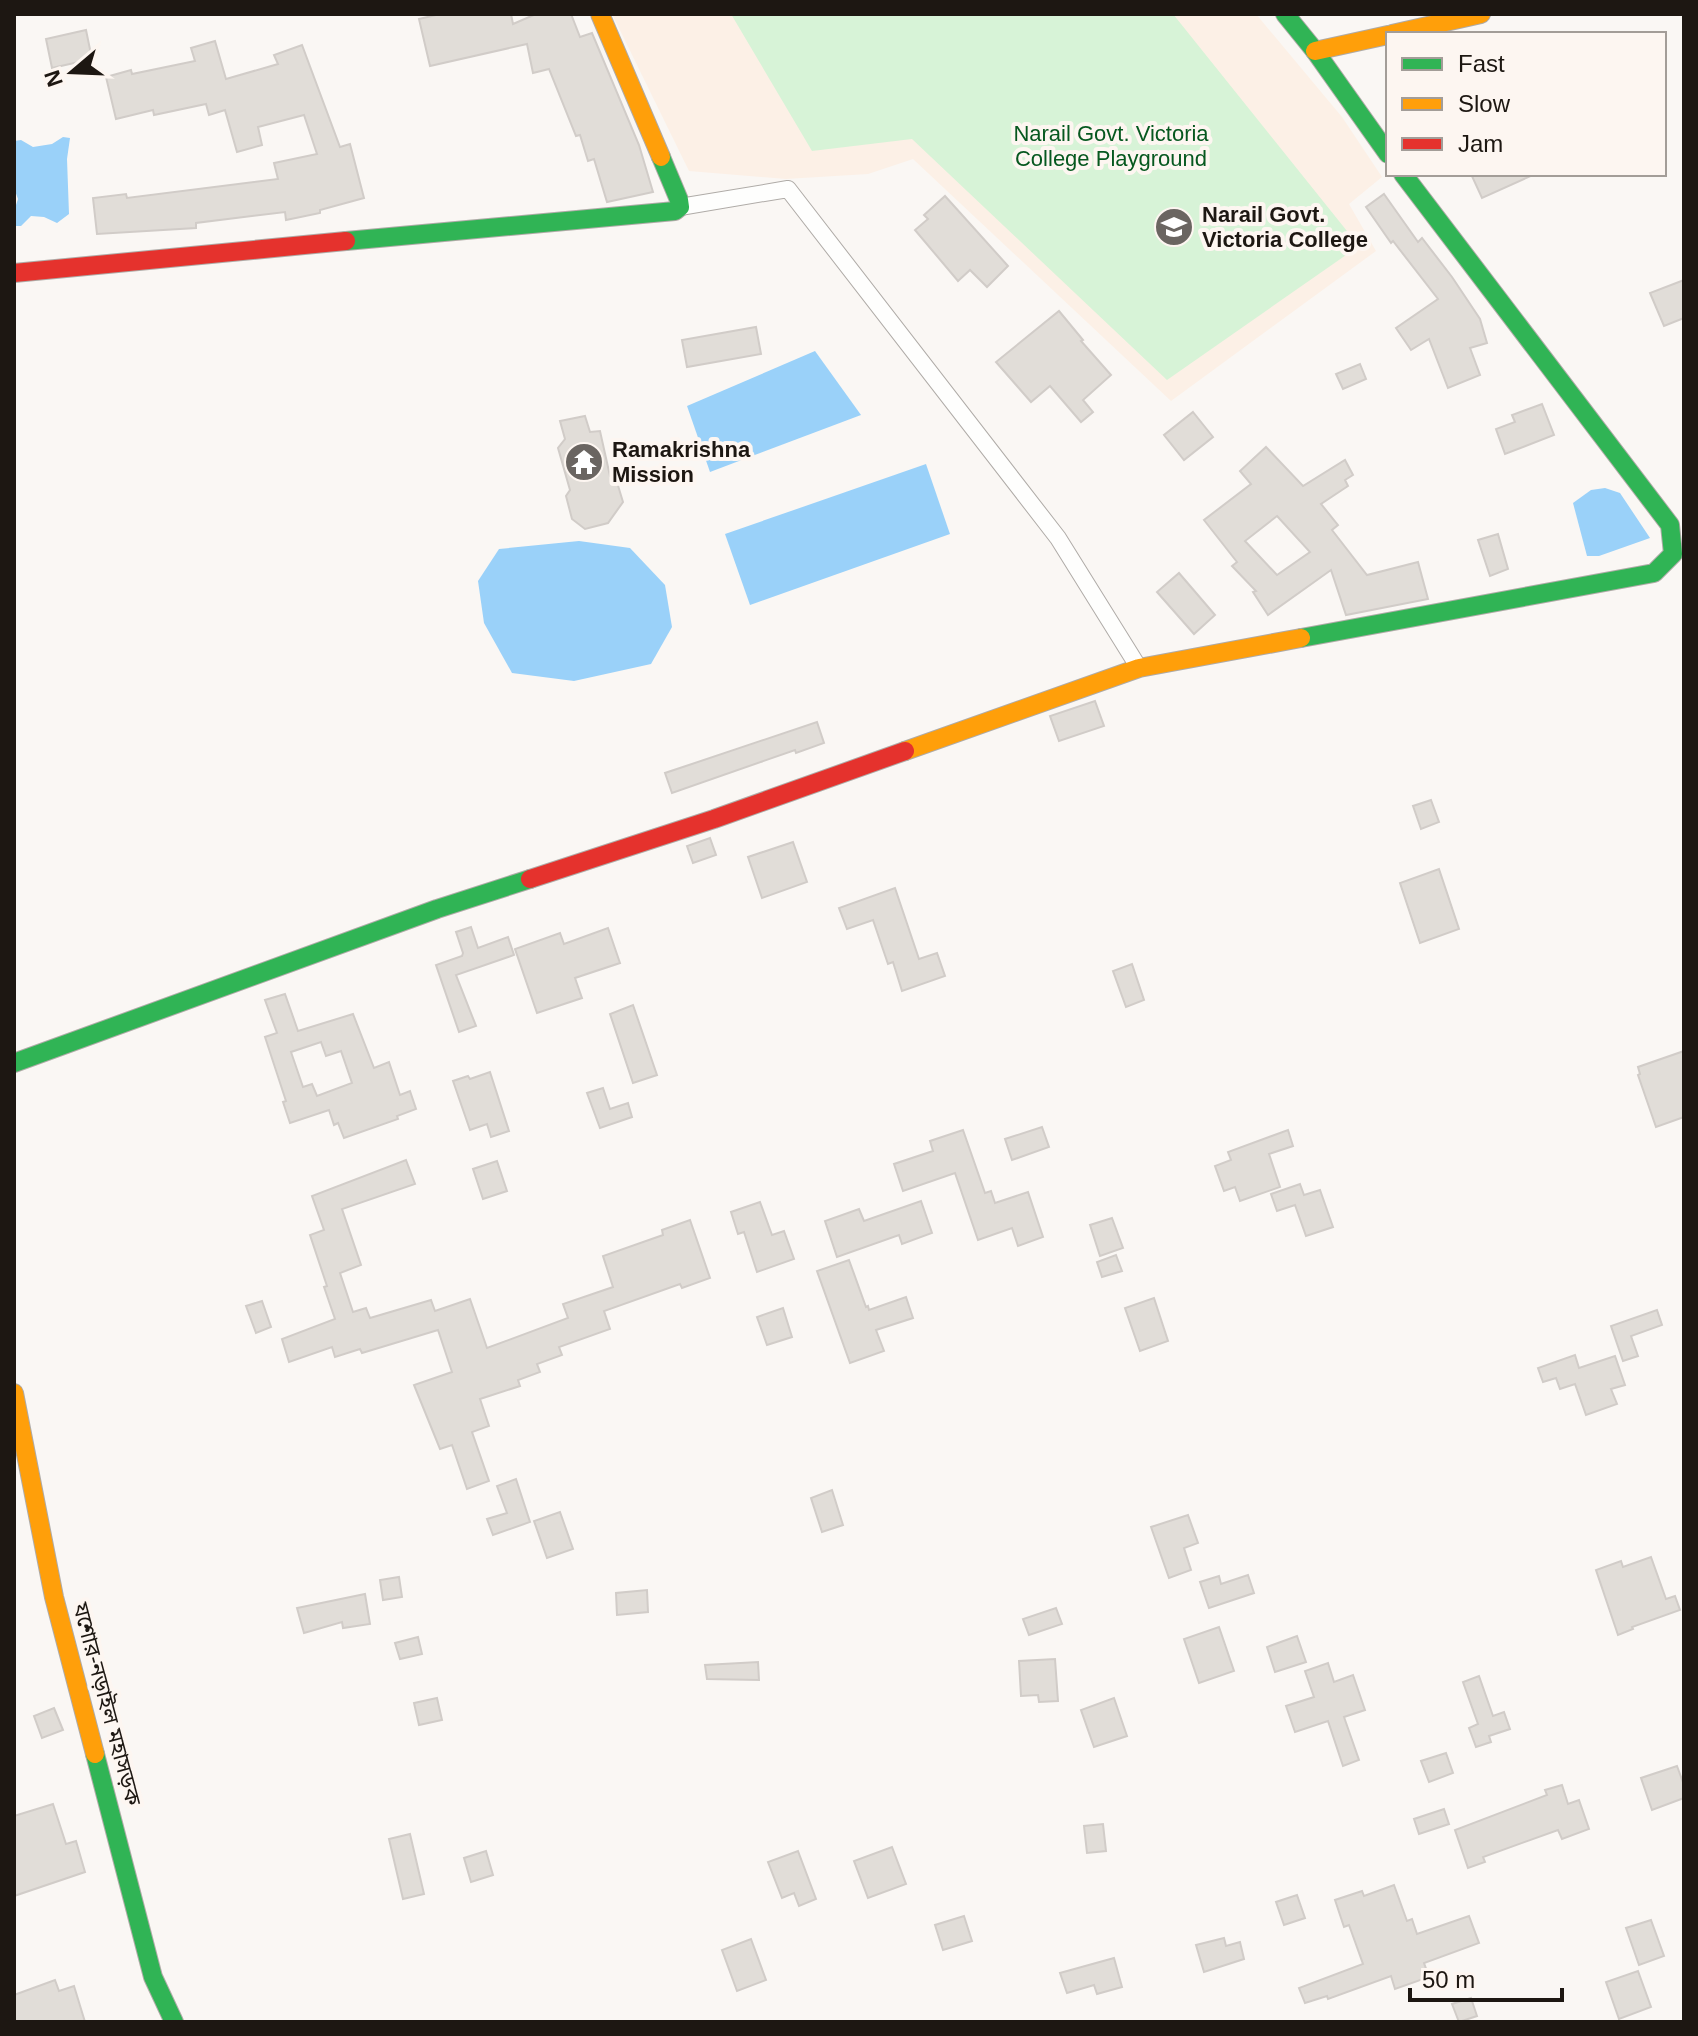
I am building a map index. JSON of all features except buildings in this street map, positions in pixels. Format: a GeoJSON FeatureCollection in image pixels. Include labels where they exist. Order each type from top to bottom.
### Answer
{"type":"FeatureCollection","features":[{"type":"Feature","properties":{"kind":"main road"},"geometry":{"type":"LineString","coordinates":[[14,273],[675,211],[680,207],[665,164],[600,14]]}},
{"type":"Feature","properties":{"kind":"main road"},"geometry":{"type":"LineString","coordinates":[[1285,14],[1386,151]]}},
{"type":"Feature","properties":{"kind":"main road"},"geometry":{"type":"LineString","coordinates":[[1399,32],[1481,14]]}},
{"type":"Feature","properties":{"kind":"main road"},"geometry":{"type":"LineString","coordinates":[[1315,51],[1386,35]]}},
{"type":"Feature","properties":{"kind":"main road"},"geometry":{"type":"LineString","coordinates":[[14,1063],[437,909],[714,819],[1139,668],[1654,573],[1673,554],[1670,525],[1405,176]]}},
{"type":"Feature","properties":{"kind":"main road","name":"যশোর-নড়াইল মহাসড়ক"},"geometry":{"type":"LineString","coordinates":[[14,1393],[54,1597],[153,1977],[174,2022]]}},
{"type":"Feature","properties":{"kind":"street"},"geometry":{"type":"LineString","coordinates":[[680,207],[788,189],[1058,538],[1139,668]]}},
{"type":"Feature","properties":{"kind":"shaded area","name":"Narail Govt. Victoria College Playground"},"geometry":{"type":"Polygon","coordinates":[[[612,14],[1256,14],[1342,117],[1382,177],[1349,204],[1376,251],[1171,401],[913,159],[868,174],[786,179],[689,171],[612,14]]]}},
{"type":"Feature","properties":{"kind":"green space","name":"Narail Govt. Victoria College Playground"},"geometry":{"type":"Polygon","coordinates":[[[731,14],[1173,14],[1359,246],[1167,380],[912,139],[812,151],[731,14]]]}},
{"type":"Feature","properties":{"kind":"water"},"geometry":{"type":"Polygon","coordinates":[[[63,137],[70,138],[67,159],[69,214],[57,223],[44,217],[31,216],[21,226],[14,226],[18,199],[14,188],[14,141],[21,140],[33,147],[52,144],[63,137]]]}},
{"type":"Feature","properties":{"kind":"water"},"geometry":{"type":"Polygon","coordinates":[[[815,351],[861,415],[710,472],[687,406],[815,351]]]}},
{"type":"Feature","properties":{"kind":"water"},"geometry":{"type":"Polygon","coordinates":[[[926,464],[950,534],[750,605],[725,534],[926,464]]]}},
{"type":"Feature","properties":{"kind":"water"},"geometry":{"type":"Polygon","coordinates":[[[1605,488],[1620,493],[1650,538],[1599,556],[1587,556],[1573,503],[1591,490],[1605,488]]]}},
{"type":"Feature","properties":{"kind":"water"},"geometry":{"type":"Polygon","coordinates":[[[579,541],[630,548],[665,585],[672,627],[651,664],[574,681],[512,673],[484,623],[478,581],[499,549],[579,541]]]}},
{"type":"Feature","properties":{"kind":"traffic: fast"},"geometry":{"type":"LineString","coordinates":[[1285,14],[1386,151]]}},
{"type":"Feature","properties":{"kind":"traffic: fast"},"geometry":{"type":"LineString","coordinates":[[346,241],[675,211],[680,207],[679,200],[661,157]]}},
{"type":"Feature","properties":{"kind":"traffic: fast"},"geometry":{"type":"LineString","coordinates":[[1301,638],[1654,573],[1673,554],[1670,525],[1405,176]]}},
{"type":"Feature","properties":{"kind":"traffic: fast"},"geometry":{"type":"LineString","coordinates":[[14,1063],[437,909],[530,879]]}},
{"type":"Feature","properties":{"kind":"traffic: fast"},"geometry":{"type":"LineString","coordinates":[[95,1754],[153,1977],[174,2022]]}},
{"type":"Feature","properties":{"kind":"traffic: slow"},"geometry":{"type":"LineString","coordinates":[[600,14],[661,157]]}},
{"type":"Feature","properties":{"kind":"traffic: slow"},"geometry":{"type":"LineString","coordinates":[[1401,32],[1481,14]]}},
{"type":"Feature","properties":{"kind":"traffic: slow"},"geometry":{"type":"LineString","coordinates":[[1315,51],[1386,35]]}},
{"type":"Feature","properties":{"kind":"traffic: slow"},"geometry":{"type":"LineString","coordinates":[[905,751],[1139,668],[1301,638]]}},
{"type":"Feature","properties":{"kind":"traffic: slow"},"geometry":{"type":"LineString","coordinates":[[14,1393],[54,1597],[95,1754]]}},
{"type":"Feature","properties":{"kind":"traffic: jam"},"geometry":{"type":"LineString","coordinates":[[14,273],[346,241]]}},
{"type":"Feature","properties":{"kind":"traffic: jam"},"geometry":{"type":"LineString","coordinates":[[530,879],[714,819],[905,751]]}},
{"type":"Feature","properties":{"kind":"place","name":"Narail Govt. Victoria College"},"geometry":{"type":"Point","coordinates":[1174,227]}},
{"type":"Feature","properties":{"kind":"place","name":"Ramakrishna Mission"},"geometry":{"type":"Point","coordinates":[584,462]}}]}
